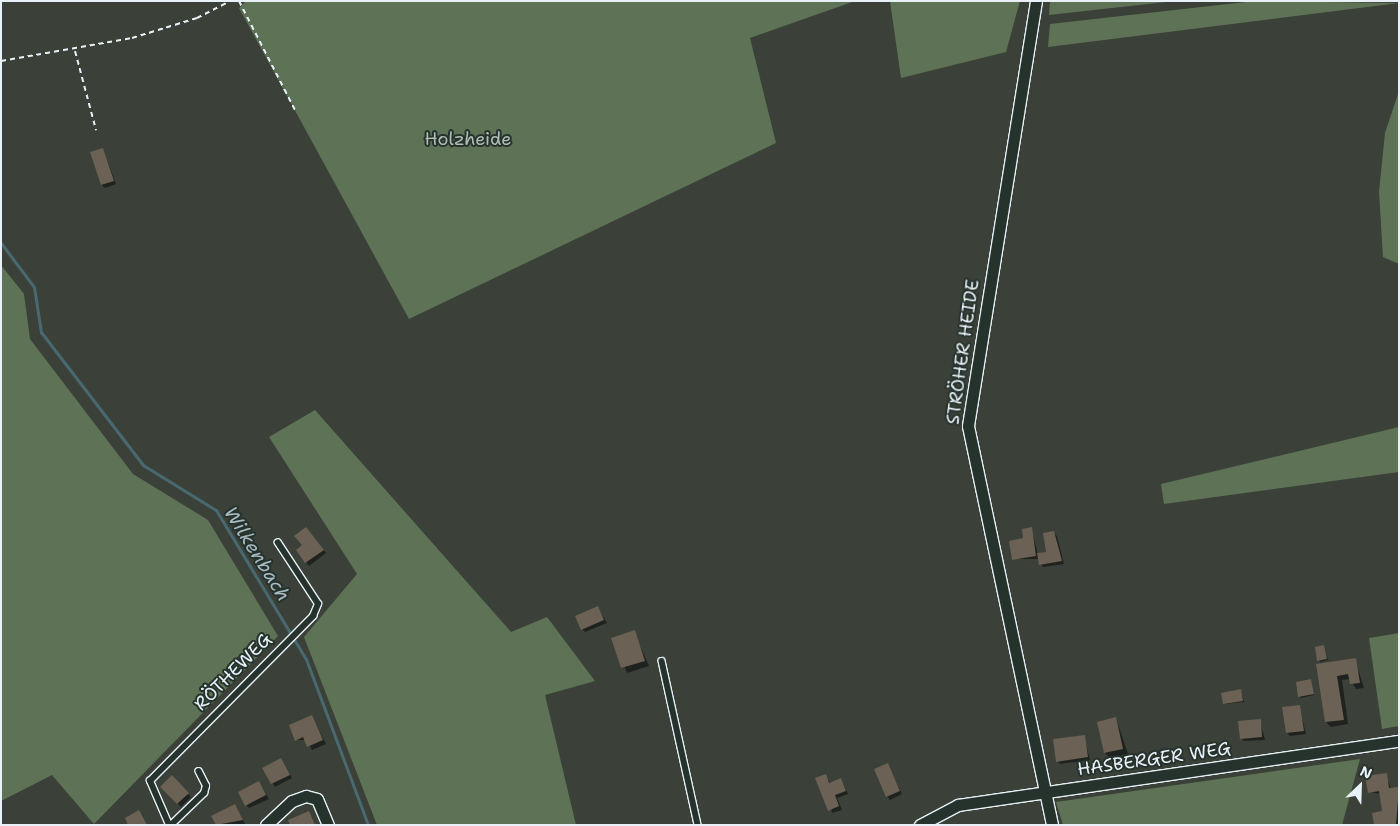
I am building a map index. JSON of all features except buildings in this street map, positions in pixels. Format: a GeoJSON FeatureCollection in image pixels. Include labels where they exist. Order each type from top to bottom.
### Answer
{"type":"FeatureCollection","features":[{"type":"Feature","properties":{"kind":"street","name":"STRÖHER HEIDE"},"geometry":{"type":"LineString","coordinates":[[1036,1],[968,426],[1043,793],[1052,825]]}},
{"type":"Feature","properties":{"kind":"street","name":"HASBERGER WEG"},"geometry":{"type":"LineString","coordinates":[[920,825],[958,805],[1399,741]]}},
{"type":"Feature","properties":{"kind":"street"},"geometry":{"type":"LineString","coordinates":[[266,825],[292,801],[306,796],[317,799],[328,825]]}},
{"type":"Feature","properties":{"kind":"lane","name":"RÖTHEWEG"},"geometry":{"type":"LineString","coordinates":[[170,825],[150,781],[298,631],[318,604],[278,543]]}},
{"type":"Feature","properties":{"kind":"lane"},"geometry":{"type":"LineString","coordinates":[[662,661],[698,825]]}},
{"type":"Feature","properties":{"kind":"lane"},"geometry":{"type":"LineString","coordinates":[[170,825],[204,793],[206,786],[199,772]]}},
{"type":"Feature","properties":{"kind":"path"},"geometry":{"type":"LineString","coordinates":[[1,61],[75,51],[197,18],[230,1]]}},
{"type":"Feature","properties":{"kind":"path"},"geometry":{"type":"LineString","coordinates":[[239,1],[296,112]]}},
{"type":"Feature","properties":{"kind":"path"},"geometry":{"type":"LineString","coordinates":[[75,51],[96,130]]}},
{"type":"Feature","properties":{"kind":"green space","name":"Holzheide"},"geometry":{"type":"Polygon","coordinates":[[[246,1],[855,1],[750,38],[776,143],[409,319],[239,8],[246,1]]]}},
{"type":"Feature","properties":{"kind":"green space"},"geometry":{"type":"Polygon","coordinates":[[[890,1],[1020,1],[1006,52],[901,78],[890,1]]]}},
{"type":"Feature","properties":{"kind":"green space"},"geometry":{"type":"Polygon","coordinates":[[[1050,1],[1175,1],[1049,15],[1050,1]]]}},
{"type":"Feature","properties":{"kind":"green space"},"geometry":{"type":"Polygon","coordinates":[[[1255,1],[1399,3],[1048,47],[1050,24],[1255,1]]]}},
{"type":"Feature","properties":{"kind":"green space"},"geometry":{"type":"Polygon","coordinates":[[[1399,91],[1399,264],[1383,257],[1379,192],[1385,133],[1399,91]]]}},
{"type":"Feature","properties":{"kind":"green space"},"geometry":{"type":"Polygon","coordinates":[[[1,265],[24,294],[30,339],[133,474],[208,520],[278,636],[94,824],[52,775],[1,801],[1,265]]]}},
{"type":"Feature","properties":{"kind":"green space"},"geometry":{"type":"Polygon","coordinates":[[[315,410],[511,632],[547,617],[595,681],[545,695],[576,825],[377,825],[304,637],[357,574],[269,437],[315,410]]]}},
{"type":"Feature","properties":{"kind":"green space"},"geometry":{"type":"Polygon","coordinates":[[[1399,427],[1399,472],[1164,504],[1161,484],[1399,427]]]}},
{"type":"Feature","properties":{"kind":"green space"},"geometry":{"type":"Polygon","coordinates":[[[1399,633],[1399,726],[1382,729],[1369,638],[1399,633]]]}},
{"type":"Feature","properties":{"kind":"green space"},"geometry":{"type":"Polygon","coordinates":[[[1360,759],[1342,825],[1063,825],[1056,802],[1360,759]]]}},
{"type":"Feature","properties":{"kind":"waterway","name":"Wilkenbach"},"geometry":{"type":"LineString","coordinates":[[1,243],[34,287],[41,332],[143,465],[216,510],[306,659],[368,825]]}}]}
